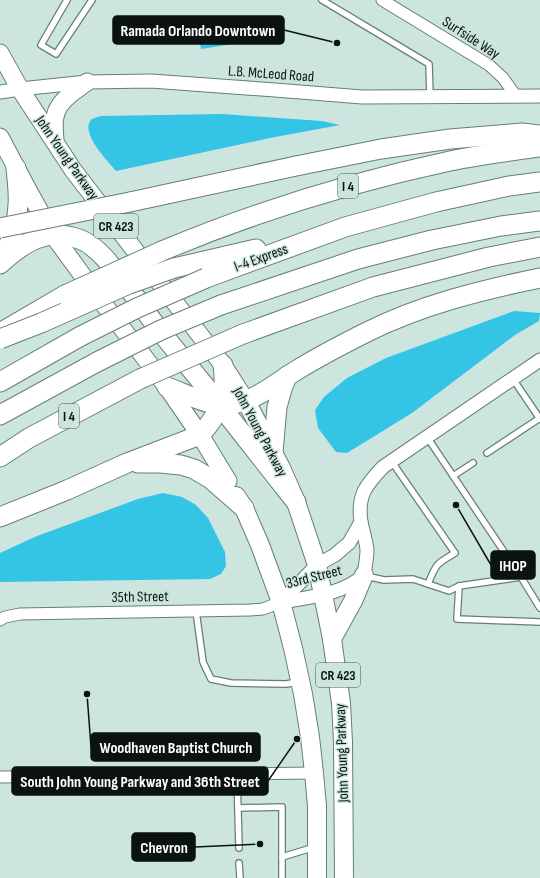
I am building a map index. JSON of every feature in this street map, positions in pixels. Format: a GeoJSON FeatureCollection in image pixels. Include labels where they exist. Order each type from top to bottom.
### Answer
{"type":"FeatureCollection","features":[{"type":"Feature","properties":{"kind":"highway"},"geometry":{"type":"LineString","coordinates":[[0,228],[381,149],[450,139],[522,133],[540,135]]}},
{"type":"Feature","properties":{"kind":"highway","name":"I 4"},"geometry":{"type":"LineString","coordinates":[[0,332],[65,295],[162,251],[242,219],[297,201],[367,181],[451,161],[540,147]]}},
{"type":"Feature","properties":{"kind":"highway"},"geometry":{"type":"LineString","coordinates":[[0,261],[10,241],[16,221],[18,204],[16,168]]}},
{"type":"Feature","properties":{"kind":"highway","name":"I-4 Express"},"geometry":{"type":"LineString","coordinates":[[0,382],[81,336],[138,308],[206,278],[344,227],[436,202],[510,186],[540,182]]}},
{"type":"Feature","properties":{"kind":"highway","name":"I-4 Express"},"geometry":{"type":"LineString","coordinates":[[0,415],[97,362],[161,330],[221,305],[358,259],[432,240],[501,226],[540,220]]}},
{"type":"Feature","properties":{"kind":"highway"},"geometry":{"type":"LineString","coordinates":[[0,340],[48,321],[130,284],[174,268],[344,227]]}},
{"type":"Feature","properties":{"kind":"highway"},"geometry":{"type":"LineString","coordinates":[[0,264],[24,245],[35,239],[53,235],[66,235],[81,240],[96,250],[108,261],[164,335],[296,502]]}},
{"type":"Feature","properties":{"kind":"highway","name":"I 4"},"geometry":{"type":"LineString","coordinates":[[0,457],[29,438],[140,379],[243,334],[373,286],[489,257],[540,247]]}},
{"type":"Feature","properties":{"kind":"highway"},"geometry":{"type":"LineString","coordinates":[[167,387],[219,405],[234,404],[260,394],[320,356],[368,332],[413,313],[456,298],[540,278]]}},
{"type":"Feature","properties":{"kind":"highway"},"geometry":{"type":"LineString","coordinates":[[0,517],[67,490],[127,463],[200,435],[215,416],[219,405],[225,379],[223,365]]}},
{"type":"Feature","properties":{"kind":"highway"},"geometry":{"type":"LineString","coordinates":[[273,452],[277,407],[287,376]]}},
{"type":"Feature","properties":{"kind":"highway","name":"John Young Parkway"},"geometry":{"type":"LineString","coordinates":[[246,400],[281,468],[296,502],[317,565],[323,594],[332,639],[341,703],[343,742],[344,878]]}},
{"type":"Feature","properties":{"kind":"highway"},"geometry":{"type":"LineString","coordinates":[[127,463],[160,463],[181,465],[194,469],[212,478],[244,508]]}},
{"type":"Feature","properties":{"kind":"highway","name":"John Young Parkway"},"geometry":{"type":"LineString","coordinates":[[228,481],[244,508],[260,545],[281,602],[294,648],[310,737],[314,774],[317,806],[317,878]]}},
{"type":"Feature","properties":{"kind":"highway"},"geometry":{"type":"LineString","coordinates":[[332,639],[353,601],[364,575]]}},
{"type":"Feature","properties":{"kind":"main road","name":"John Young Parkway"},"geometry":{"type":"LineString","coordinates":[[0,53],[20,88],[73,170],[223,365],[246,400]]}},
{"type":"Feature","properties":{"kind":"main road"},"geometry":{"type":"LineString","coordinates":[[55,142],[55,117],[59,105],[68,96],[87,82]]}},
{"type":"Feature","properties":{"kind":"main road","name":"John Young Parkway"},"geometry":{"type":"LineString","coordinates":[[0,137],[53,235],[167,387],[200,435],[228,481]]}},
{"type":"Feature","properties":{"kind":"street","name":"Surfside Way"},"geometry":{"type":"LineString","coordinates":[[382,0],[488,66],[503,78],[516,96]]}},
{"type":"Feature","properties":{"kind":"street","name":"L.B. McLeod Road"},"geometry":{"type":"LineString","coordinates":[[0,92],[20,88],[87,82],[151,81],[362,97],[540,96]]}},
{"type":"Feature","properties":{"kind":"street","name":"33rd Street"},"geometry":{"type":"LineString","coordinates":[[281,602],[336,591],[356,582],[364,575],[367,551],[361,522],[360,505],[364,491],[370,481],[391,461],[540,360]]}},
{"type":"Feature","properties":{"kind":"street","name":"33rd Street"},"geometry":{"type":"LineString","coordinates":[[281,602],[317,565],[335,555],[349,543],[361,522]]}},
{"type":"Feature","properties":{"kind":"street","name":"35th Street"},"geometry":{"type":"LineString","coordinates":[[0,620],[5,617],[20,614],[250,610],[263,608],[281,602]]}},
{"type":"Feature","properties":{"kind":"street"},"geometry":{"type":"LineString","coordinates":[[0,777],[314,774]]}},
{"type":"Feature","properties":{"kind":"lane"},"geometry":{"type":"LineString","coordinates":[[67,0],[41,45],[56,54],[92,0]]}},
{"type":"Feature","properties":{"kind":"lane"},"geometry":{"type":"LineString","coordinates":[[322,0],[429,64],[430,96]]}},
{"type":"Feature","properties":{"kind":"lane"},"geometry":{"type":"LineString","coordinates":[[487,453],[540,418],[513,378]]}},
{"type":"Feature","properties":{"kind":"lane"},"geometry":{"type":"LineString","coordinates":[[427,437],[521,577],[540,608]]}},
{"type":"Feature","properties":{"kind":"lane"},"geometry":{"type":"LineString","coordinates":[[391,461],[455,553],[439,562],[435,567],[428,584]]}},
{"type":"Feature","properties":{"kind":"lane"},"geometry":{"type":"LineString","coordinates":[[453,476],[472,463]]}},
{"type":"Feature","properties":{"kind":"lane"},"geometry":{"type":"LineString","coordinates":[[364,575],[384,580],[413,580],[449,591],[459,586],[521,577]]}},
{"type":"Feature","properties":{"kind":"lane"},"geometry":{"type":"LineString","coordinates":[[459,586],[457,619],[540,622]]}},
{"type":"Feature","properties":{"kind":"lane"},"geometry":{"type":"LineString","coordinates":[[196,611],[203,662],[211,679],[231,683],[286,684],[300,682]]}},
{"type":"Feature","properties":{"kind":"lane"},"geometry":{"type":"LineString","coordinates":[[237,775],[239,848]]}},
{"type":"Feature","properties":{"kind":"lane"},"geometry":{"type":"LineString","coordinates":[[238,808],[282,807],[282,878]]}},
{"type":"Feature","properties":{"kind":"lane"},"geometry":{"type":"LineString","coordinates":[[282,857],[317,846]]}},
{"type":"Feature","properties":{"kind":"lane"},"geometry":{"type":"LineString","coordinates":[[239,863],[240,878]]}},
{"type":"Feature","properties":{"kind":"water"},"geometry":{"type":"Polygon","coordinates":[[[227,25],[230,26],[233,44],[201,49],[199,38],[208,37],[227,25]]]}},
{"type":"Feature","properties":{"kind":"water"},"geometry":{"type":"Polygon","coordinates":[[[222,114],[322,121],[340,125],[275,137],[116,171],[96,146],[89,131],[89,125],[92,119],[101,116],[222,114]]]}},
{"type":"Feature","properties":{"kind":"water"},"geometry":{"type":"Polygon","coordinates":[[[514,311],[540,313],[539,321],[515,335],[412,413],[347,453],[336,452],[318,428],[315,410],[324,397],[347,378],[386,358],[514,311]]]}},
{"type":"Feature","properties":{"kind":"water"},"geometry":{"type":"Polygon","coordinates":[[[163,493],[182,497],[196,505],[208,518],[225,552],[226,566],[221,574],[210,579],[0,582],[0,553],[37,536],[138,499],[163,493]]]}},
{"type":"Feature","properties":{"kind":"place","name":"Ramada Orlando Downtown"},"geometry":{"type":"Point","coordinates":[337,43]}},
{"type":"Feature","properties":{"kind":"place","name":"IHOP"},"geometry":{"type":"Point","coordinates":[456,505]}},
{"type":"Feature","properties":{"kind":"place","name":"Woodhaven Baptist Church"},"geometry":{"type":"Point","coordinates":[87,694]}},
{"type":"Feature","properties":{"kind":"place","name":"South John Young Parkway and 36th Street"},"geometry":{"type":"Point","coordinates":[297,739]}},
{"type":"Feature","properties":{"kind":"place","name":"Chevron"},"geometry":{"type":"Point","coordinates":[260,844]}}]}
